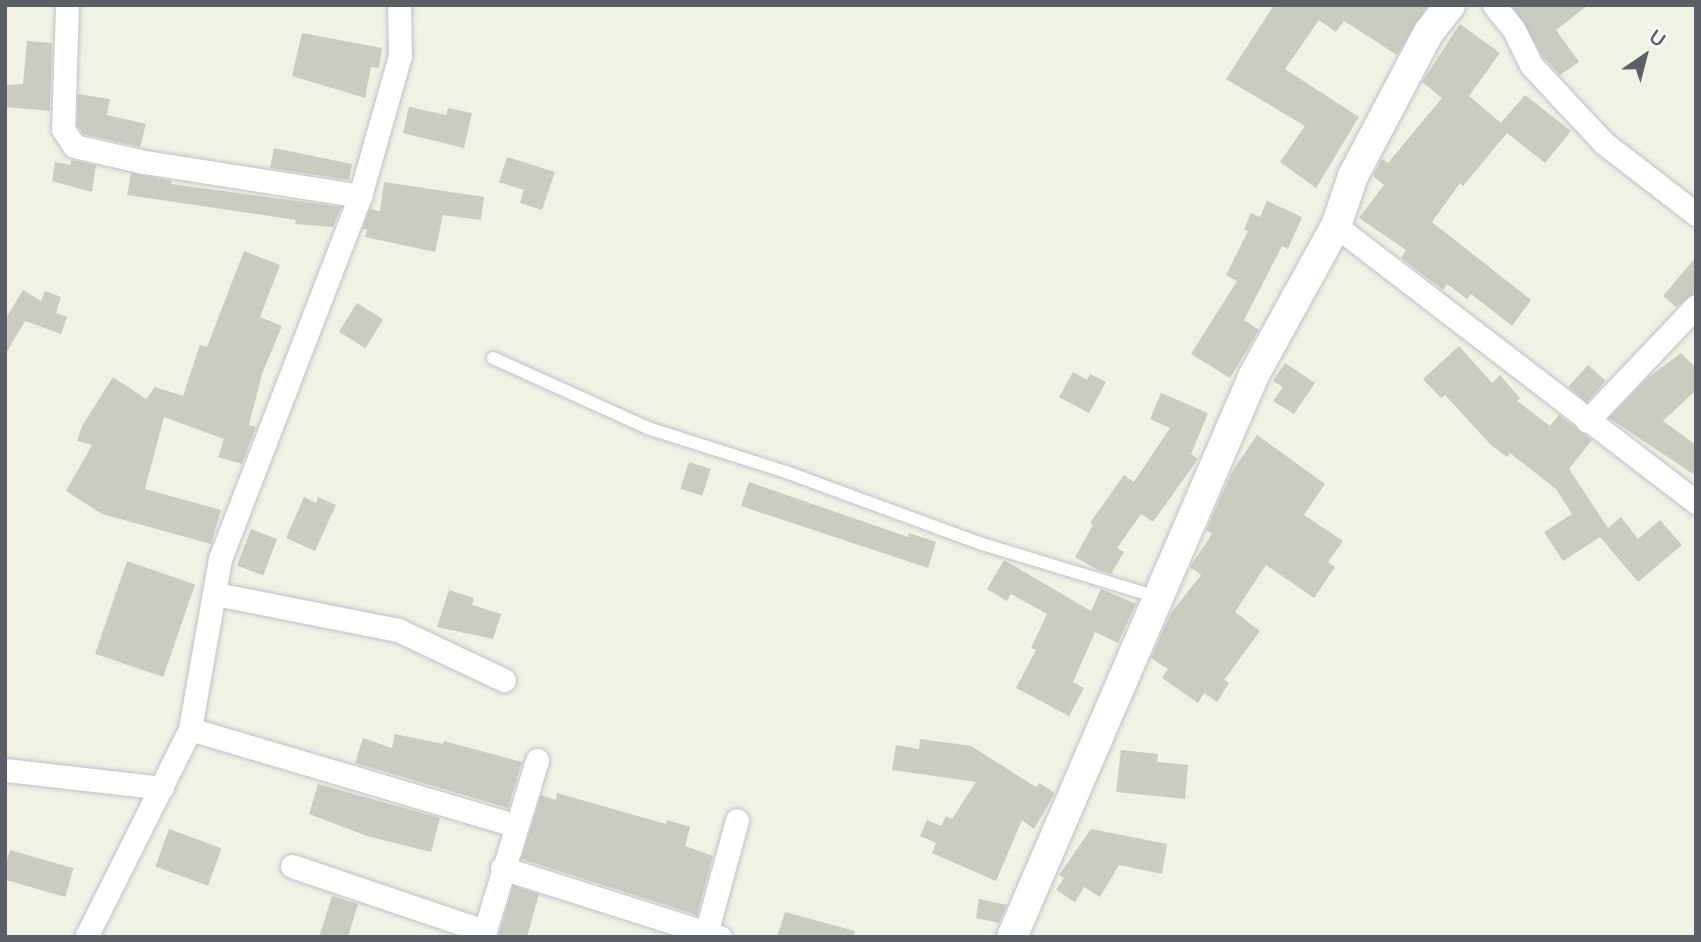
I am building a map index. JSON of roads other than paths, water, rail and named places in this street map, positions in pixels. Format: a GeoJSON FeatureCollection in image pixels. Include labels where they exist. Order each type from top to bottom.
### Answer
{"type":"FeatureCollection","features":[{"type":"Feature","properties":{"kind":"street"},"geometry":{"type":"LineString","coordinates":[[67,5],[62,129],[74,146],[144,162],[360,196]]}},
{"type":"Feature","properties":{"kind":"street"},"geometry":{"type":"LineString","coordinates":[[86,937],[128,845],[162,788],[190,729],[216,594],[220,559],[360,196],[400,56],[399,5]]}},
{"type":"Feature","properties":{"kind":"street"},"geometry":{"type":"LineString","coordinates":[[1012,937],[1254,375],[1336,226],[1353,176],[1429,32],[1450,5]]}},
{"type":"Feature","properties":{"kind":"street"},"geometry":{"type":"LineString","coordinates":[[1493,5],[1514,30],[1531,65],[1605,144],[1696,214]]}},
{"type":"Feature","properties":{"kind":"street"},"geometry":{"type":"LineString","coordinates":[[1336,226],[1696,502]]}},
{"type":"Feature","properties":{"kind":"street"},"geometry":{"type":"LineString","coordinates":[[1587,421],[1696,306]]}},
{"type":"Feature","properties":{"kind":"street"},"geometry":{"type":"LineString","coordinates":[[216,594],[398,630],[504,680]]}},
{"type":"Feature","properties":{"kind":"street"},"geometry":{"type":"LineString","coordinates":[[190,729],[514,825]]}},
{"type":"Feature","properties":{"kind":"street"},"geometry":{"type":"LineString","coordinates":[[292,866],[484,934],[514,825],[537,760]]}},
{"type":"Feature","properties":{"kind":"street"},"geometry":{"type":"LineString","coordinates":[[5,769],[162,788]]}},
{"type":"Feature","properties":{"kind":"street"},"geometry":{"type":"LineString","coordinates":[[502,868],[710,935],[737,820]]}},
{"type":"Feature","properties":{"kind":"lane"},"geometry":{"type":"LineString","coordinates":[[493,358],[648,428],[786,472],[979,543],[1157,597]]}}]}
